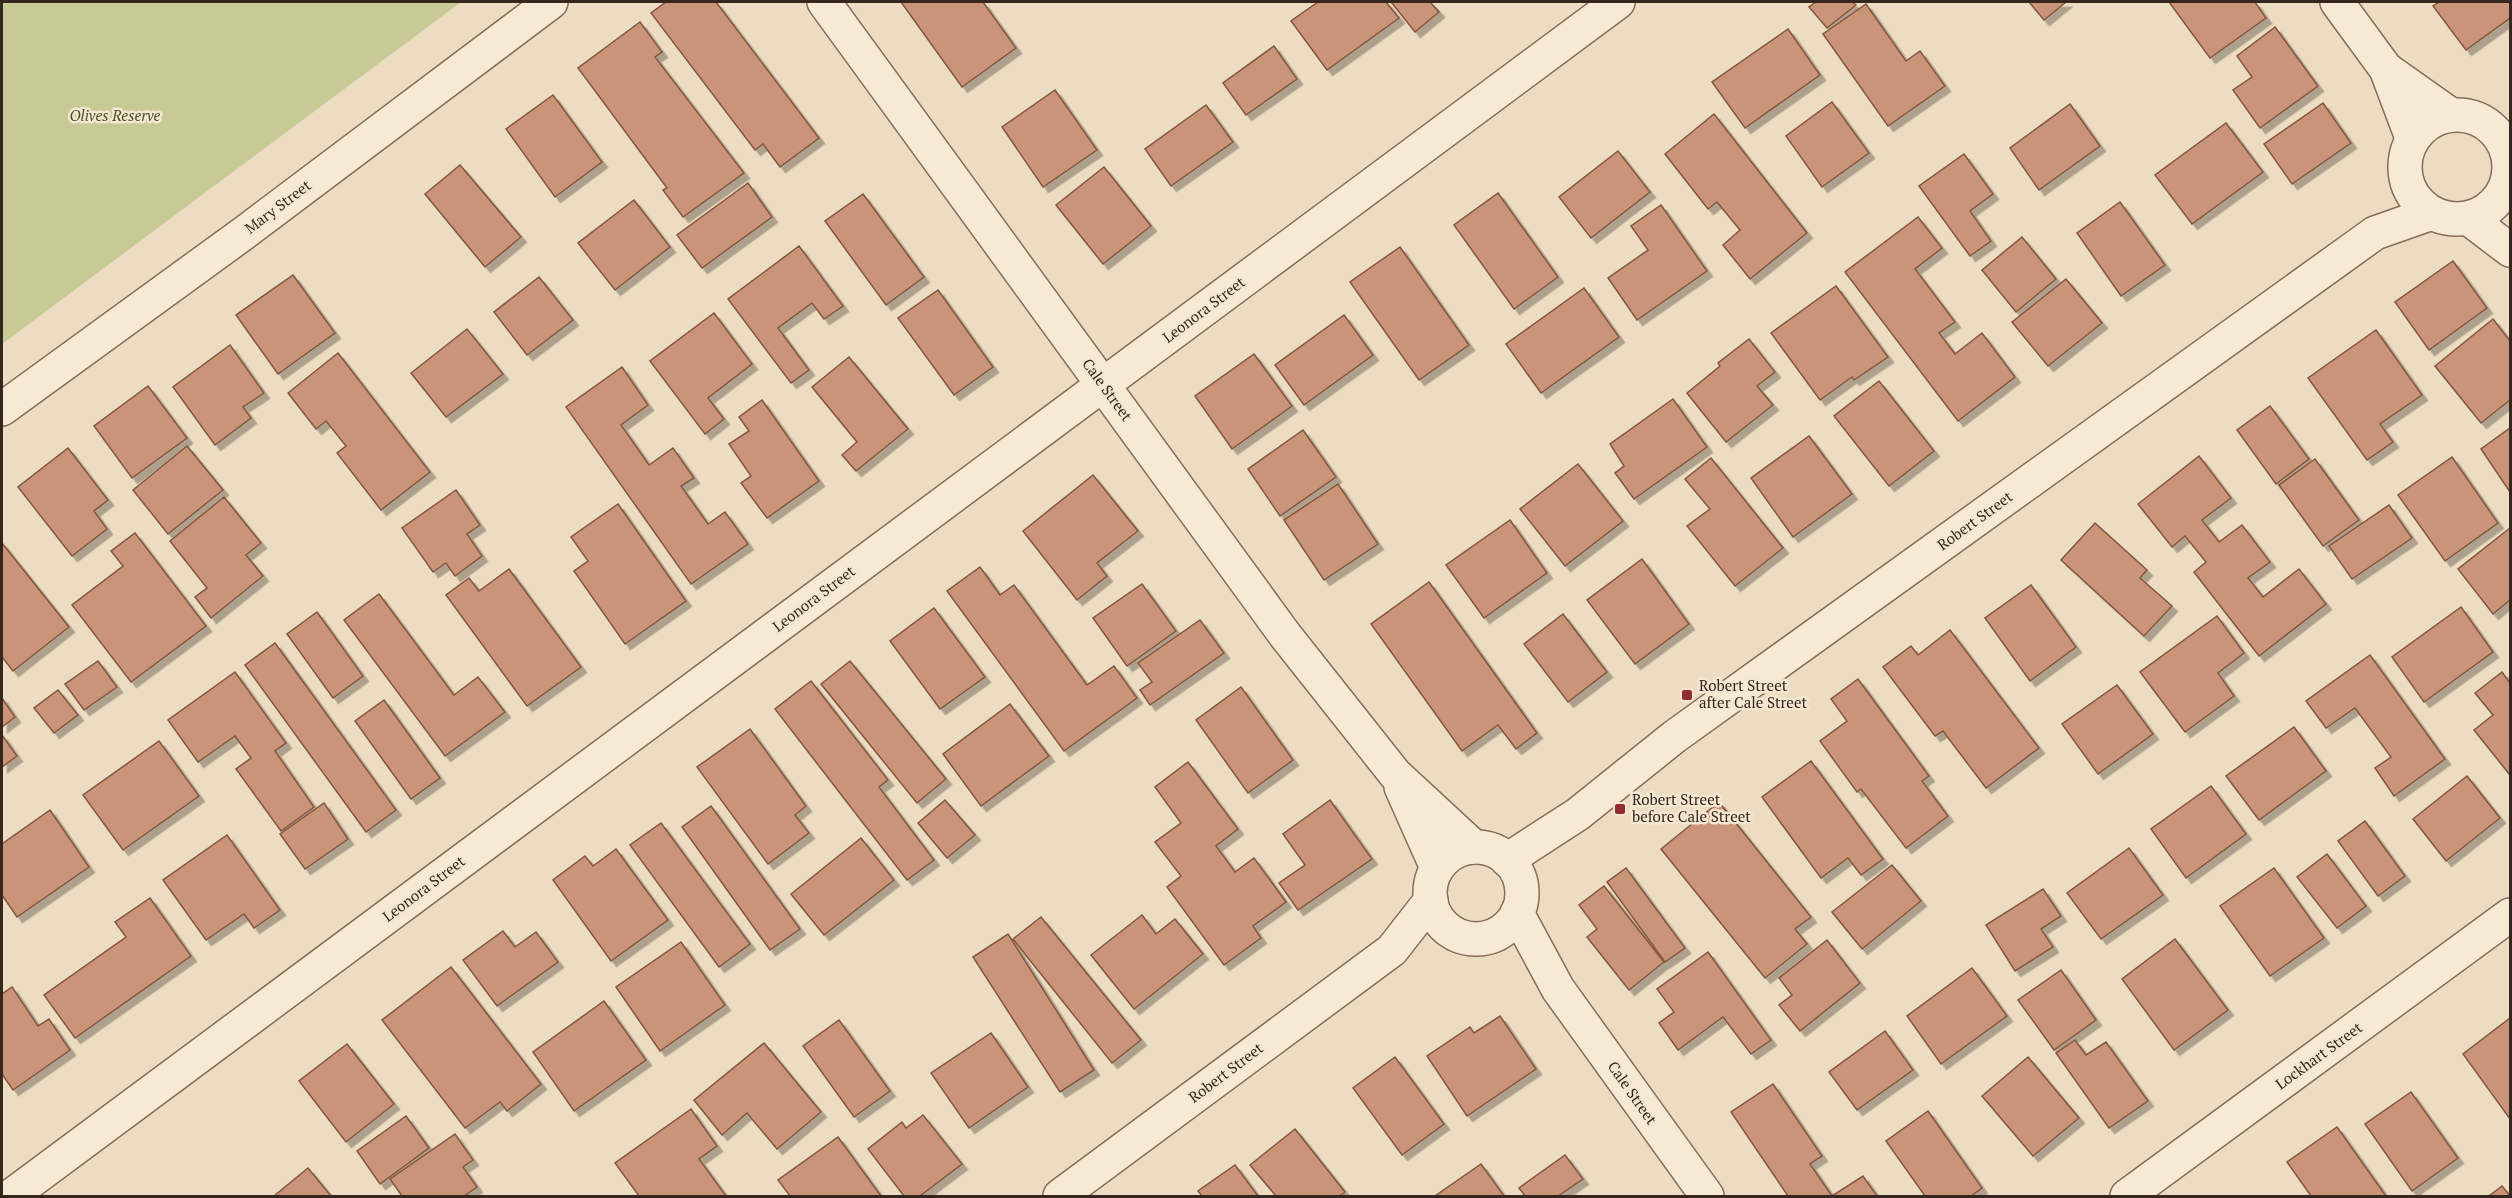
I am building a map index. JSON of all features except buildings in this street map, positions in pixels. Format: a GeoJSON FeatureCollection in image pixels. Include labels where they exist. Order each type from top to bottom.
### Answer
{"type":"FeatureCollection","features":[{"type":"Feature","properties":{"kind":"street","name":"Mary Street"},"geometry":{"type":"LineString","coordinates":[[2,409],[244,232],[551,2]]}},
{"type":"Feature","properties":{"kind":"street","name":"Cale Street"},"geometry":{"type":"LineString","coordinates":[[824,2],[1285,635],[1395,774],[1474,847]]}},
{"type":"Feature","properties":{"kind":"street","name":"Leonora Street"},"geometry":{"type":"LineString","coordinates":[[11,1197],[1617,2]]}},
{"type":"Feature","properties":{"kind":"street"},"geometry":{"type":"LineString","coordinates":[[2337,2],[2386,69],[2412,138]]}},
{"type":"Feature","properties":{"kind":"street"},"geometry":{"type":"LineString","coordinates":[[2386,69],[2464,117],[2494,129],[2504,144],[2510,160],[2505,207],[2485,211],[2468,218],[2450,219],[2432,213],[2418,202],[2410,191],[2405,174],[2405,155],[2412,138],[2425,125],[2441,117],[2464,117],[2511,111]]}},
{"type":"Feature","properties":{"kind":"street","name":"Robert Street"},"geometry":{"type":"LineString","coordinates":[[2375,233],[2405,174]]}},
{"type":"Feature","properties":{"kind":"street","name":"Robert Street"},"geometry":{"type":"LineString","coordinates":[[1507,860],[1578,813],[1674,737],[2375,233],[2432,213]]}},
{"type":"Feature","properties":{"kind":"street"},"geometry":{"type":"LineString","coordinates":[[2468,218],[2511,250]]}},
{"type":"Feature","properties":{"kind":"street","name":"Cale Street"},"geometry":{"type":"LineString","coordinates":[[1395,774],[1437,868]]}},
{"type":"Feature","properties":{"kind":"street","name":"Robert Street"},"geometry":{"type":"LineString","coordinates":[[1519,901],[1578,813]]}},
{"type":"Feature","properties":{"kind":"street"},"geometry":{"type":"LineString","coordinates":[[1474,847],[1494,850],[1507,860],[1520,878],[1519,901],[1512,921],[1477,936],[1450,930],[1436,915],[1431,900],[1431,883],[1437,868],[1449,854],[1474,847]]}},
{"type":"Feature","properties":{"kind":"street","name":"Robert Street"},"geometry":{"type":"LineString","coordinates":[[1060,1197],[1392,950],[1431,900]]}},
{"type":"Feature","properties":{"kind":"street","name":"Cale Street"},"geometry":{"type":"LineString","coordinates":[[1519,901],[1558,989],[1707,1197]]}},
{"type":"Feature","properties":{"kind":"street","name":"Lockhart Street"},"geometry":{"type":"LineString","coordinates":[[2127,1197],[2511,915]]}},
{"type":"Feature","properties":{"kind":"street","name":"Cale Street"},"geometry":{"type":"LineString","coordinates":[[1477,936],[1558,989]]}},
{"type":"Feature","properties":{"kind":"street","name":"Robert Street"},"geometry":{"type":"LineString","coordinates":[[1392,950],[1477,936]]}},
{"type":"Feature","properties":{"kind":"green space","name":"Olives Reserve"},"geometry":{"type":"Polygon","coordinates":[[[2,2],[461,2],[2,344],[2,2]]]}},
{"type":"Feature","properties":{"kind":"place","name":"Robert Street after Cale Street"},"geometry":{"type":"Point","coordinates":[1687,695]}},
{"type":"Feature","properties":{"kind":"place","name":"Robert Street before Cale Street"},"geometry":{"type":"Point","coordinates":[1620,809]}}]}
